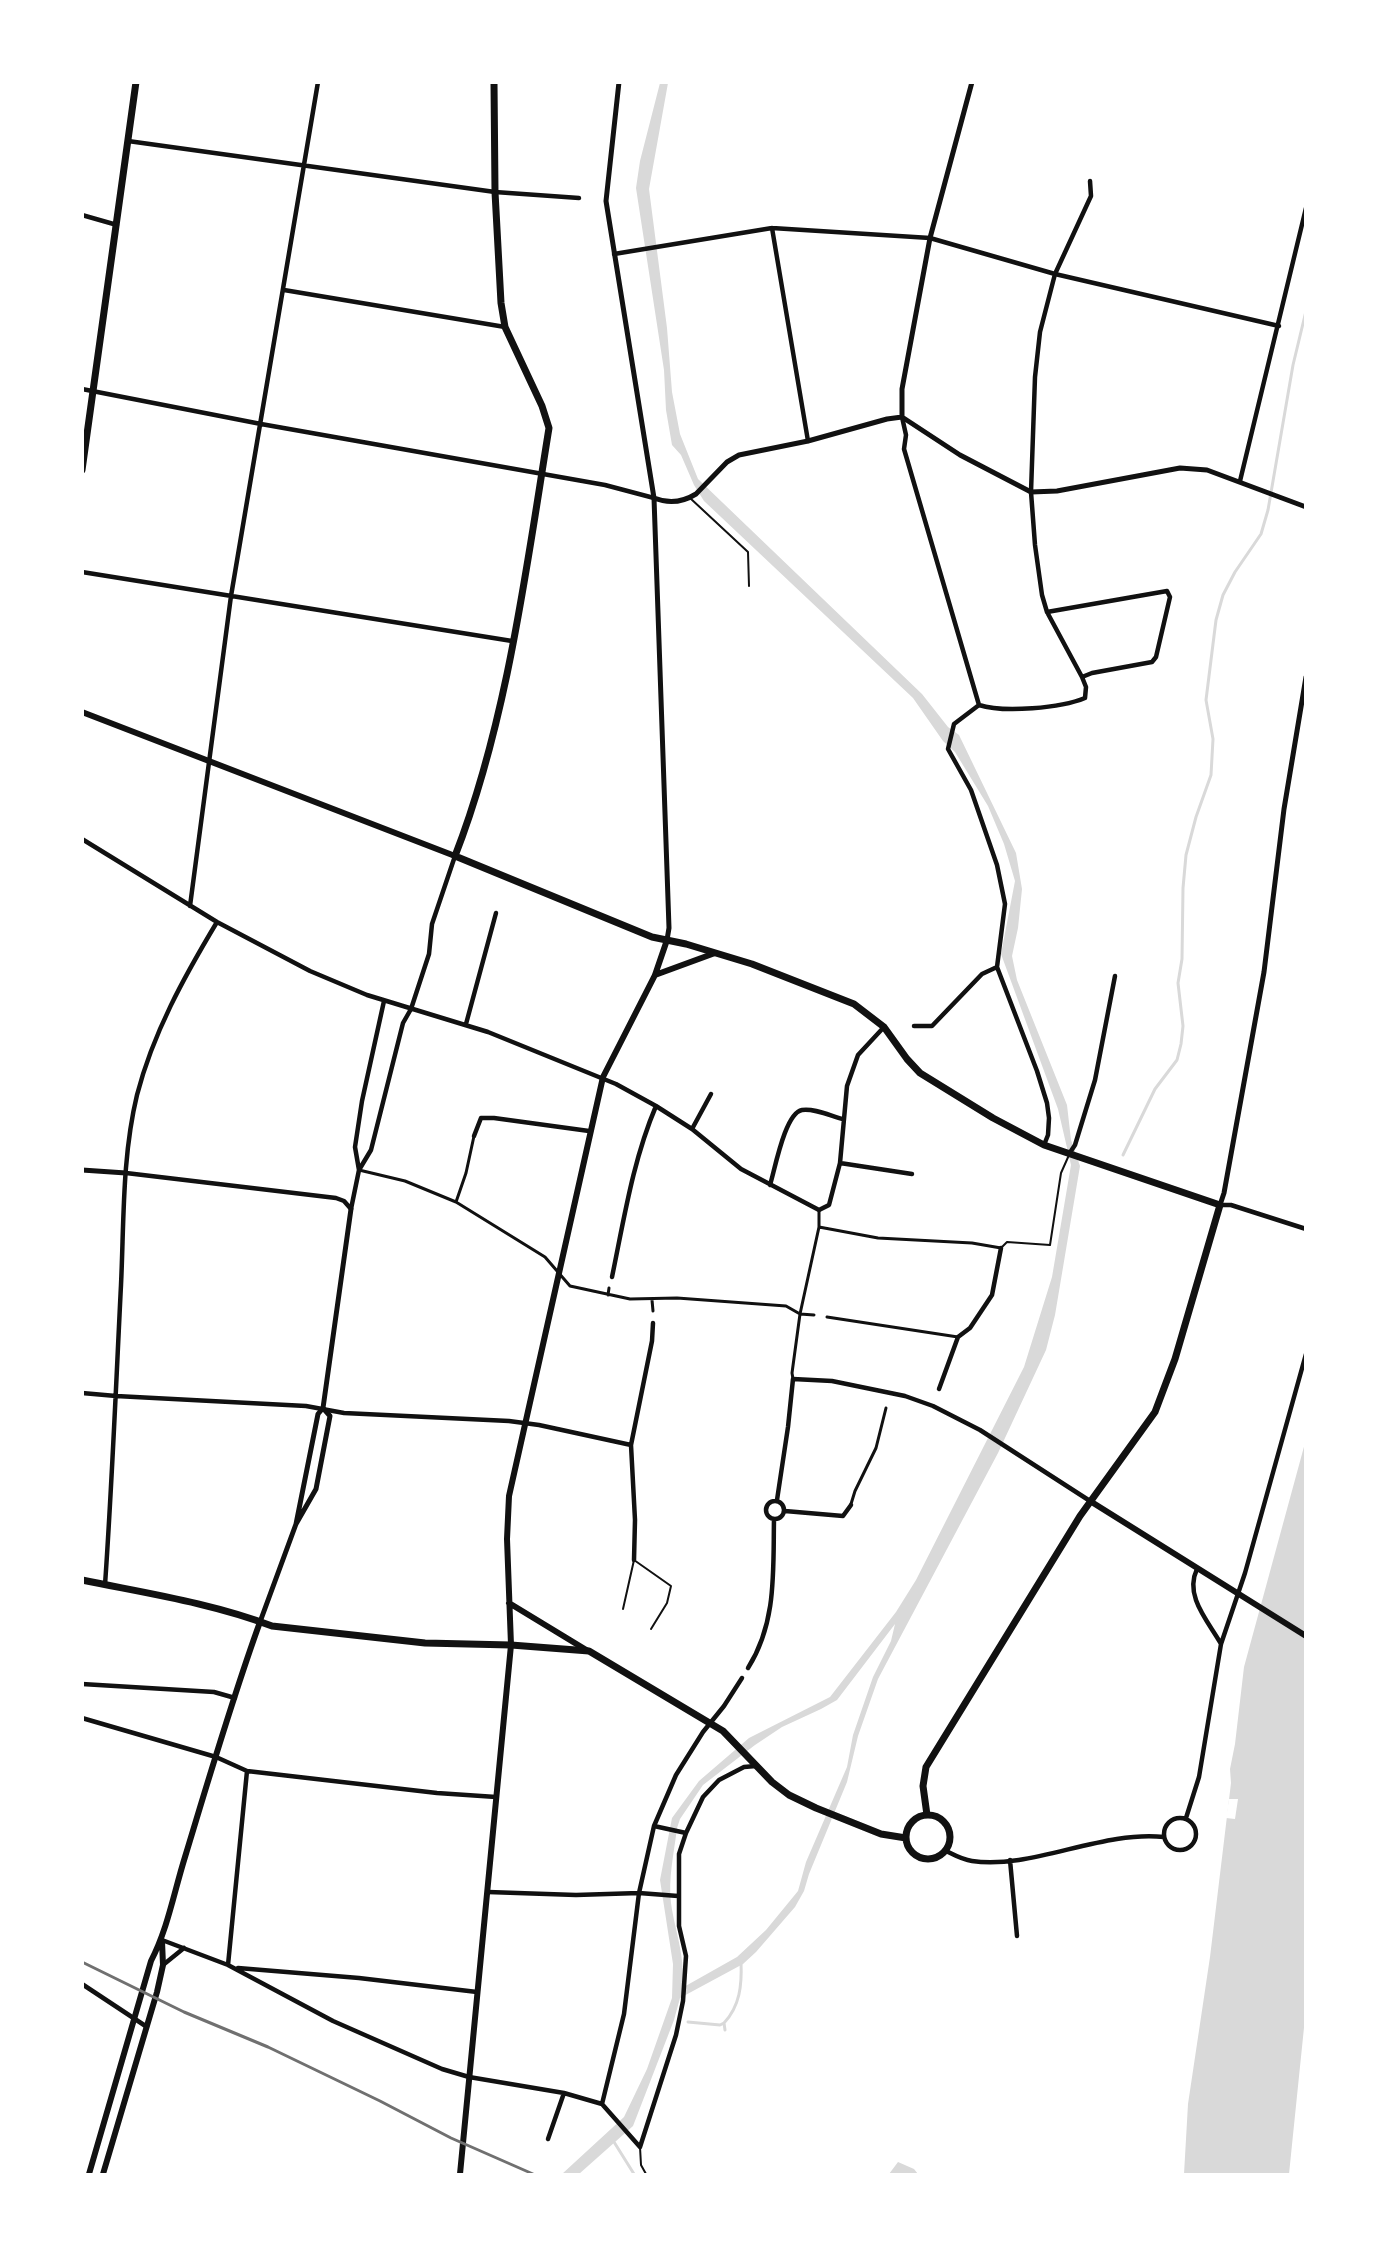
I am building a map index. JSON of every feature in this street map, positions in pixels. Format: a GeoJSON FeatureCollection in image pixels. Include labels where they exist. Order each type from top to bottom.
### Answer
{"type":"FeatureCollection","features":[{"type":"Feature","properties":{"kind":"main road"},"geometry":{"type":"LineString","coordinates":[[82,470],[136,82]]}},
{"type":"Feature","properties":{"kind":"main road"},"geometry":{"type":"LineString","coordinates":[[455,856],[495,726],[549,428],[547,418],[505,327],[501,303],[495,192],[494,82]]}},
{"type":"Feature","properties":{"kind":"main road"},"geometry":{"type":"LineString","coordinates":[[82,712],[455,856],[652,937],[752,964],[854,1004],[884,1027],[920,1073],[993,1118],[1070,1156],[1220,1204],[1174,1359],[1155,1412],[1090,1501],[926,1767],[923,1786],[927,1815]]}},
{"type":"Feature","properties":{"kind":"main road"},"geometry":{"type":"LineString","coordinates":[[460,2175],[511,1645],[507,1516],[525,1423],[603,1077],[655,975],[667,940]]}},
{"type":"Feature","properties":{"kind":"main road"},"geometry":{"type":"LineString","coordinates":[[655,975],[715,953]]}},
{"type":"Feature","properties":{"kind":"main road"},"geometry":{"type":"LineString","coordinates":[[1090,1501],[1305,1636]]}},
{"type":"Feature","properties":{"kind":"main road"},"geometry":{"type":"LineString","coordinates":[[82,1580],[272,1626],[425,1643],[511,1645],[589,1651]]}},
{"type":"Feature","properties":{"kind":"main road"},"geometry":{"type":"LineString","coordinates":[[509,1603],[710,1722],[737,1743],[789,1794],[823,1811],[881,1834],[906,1838]]}},
{"type":"Feature","properties":{"kind":"main road"},"geometry":{"type":"LineString","coordinates":[[89,2175],[151,1961],[162,1940],[179,1877],[260,1622]]}},
{"type":"Feature","properties":{"kind":"main road"},"geometry":{"type":"LineString","coordinates":[[927,1815],[941,1818],[950,1830],[951,1838],[946,1851],[935,1858],[921,1858],[910,1851],[906,1838],[909,1825],[920,1816],[927,1815]]}},
{"type":"Feature","properties":{"kind":"main road"},"geometry":{"type":"LineString","coordinates":[[103,2175],[163,1965],[162,1940]]}},
{"type":"Feature","properties":{"kind":"street"},"geometry":{"type":"LineString","coordinates":[[190,906],[231,596],[318,82]]}},
{"type":"Feature","properties":{"kind":"street"},"geometry":{"type":"LineString","coordinates":[[619,82],[606,201],[654,498],[669,928],[667,940]]}},
{"type":"Feature","properties":{"kind":"street"},"geometry":{"type":"LineString","coordinates":[[972,82],[930,238],[902,389],[902,417],[906,435],[904,448],[979,705]]}},
{"type":"Feature","properties":{"kind":"street"},"geometry":{"type":"LineString","coordinates":[[128,141],[495,192],[579,198]]}},
{"type":"Feature","properties":{"kind":"street"},"geometry":{"type":"LineString","coordinates":[[979,705],[991,709],[1060,705],[1085,698],[1086,687],[1082,677],[1047,612],[1042,595],[1031,492],[1035,377],[1040,332],[1055,274],[1090,196],[1090,181]]}},
{"type":"Feature","properties":{"kind":"street"},"geometry":{"type":"LineString","coordinates":[[1240,481],[1279,326],[1305,208]]}},
{"type":"Feature","properties":{"kind":"street"},"geometry":{"type":"LineString","coordinates":[[82,215],[117,225]]}},
{"type":"Feature","properties":{"kind":"street"},"geometry":{"type":"LineString","coordinates":[[614,254],[772,228],[930,238],[1055,274],[1279,326]]}},
{"type":"Feature","properties":{"kind":"street"},"geometry":{"type":"LineString","coordinates":[[772,228],[808,441]]}},
{"type":"Feature","properties":{"kind":"street"},"geometry":{"type":"LineString","coordinates":[[284,290],[505,327]]}},
{"type":"Feature","properties":{"kind":"street"},"geometry":{"type":"LineString","coordinates":[[82,389],[261,424],[605,485],[662,501],[677,502],[693,496],[727,462],[739,455],[808,441],[902,417],[960,455],[1031,492],[1057,491],[1180,468],[1207,470],[1305,507]]}},
{"type":"Feature","properties":{"kind":"street"},"geometry":{"type":"LineString","coordinates":[[82,572],[512,641]]}},
{"type":"Feature","properties":{"kind":"street"},"geometry":{"type":"LineString","coordinates":[[1047,612],[1167,591],[1170,597],[1156,657],[1152,662],[1092,673],[1082,677]]}},
{"type":"Feature","properties":{"kind":"street"},"geometry":{"type":"LineString","coordinates":[[1305,677],[1303,703],[1284,809],[1264,972],[1224,1193],[1220,1204],[1231,1205],[1305,1229]]}},
{"type":"Feature","properties":{"kind":"street"},"geometry":{"type":"LineString","coordinates":[[979,705],[954,724],[948,745],[954,761],[971,790],[997,865],[1005,904],[997,967],[1047,1103],[1048,1135],[1044,1145]]}},
{"type":"Feature","properties":{"kind":"street"},"geometry":{"type":"LineString","coordinates":[[82,839],[217,922],[351,990],[466,1024],[603,1077],[656,1106],[692,1130],[741,1169],[819,1210]]}},
{"type":"Feature","properties":{"kind":"street"},"geometry":{"type":"LineString","coordinates":[[260,1622],[296,1524],[318,1414],[323,1407],[351,1209],[359,1170],[371,1150],[403,1023],[411,1009],[429,954],[432,924],[455,856]]}},
{"type":"Feature","properties":{"kind":"street"},"geometry":{"type":"LineString","coordinates":[[466,1024],[496,913]]}},
{"type":"Feature","properties":{"kind":"street"},"geometry":{"type":"LineString","coordinates":[[105,1585],[126,1173],[132,1124],[142,1077],[157,1035],[177,992],[217,922]]}},
{"type":"Feature","properties":{"kind":"street"},"geometry":{"type":"LineString","coordinates":[[914,1026],[932,1026],[982,974],[997,967]]}},
{"type":"Feature","properties":{"kind":"street"},"geometry":{"type":"LineString","coordinates":[[1070,1156],[1076,1145],[1095,1080],[1115,976]]}},
{"type":"Feature","properties":{"kind":"street"},"geometry":{"type":"LineString","coordinates":[[359,1170],[355,1147],[362,1101],[384,1001]]}},
{"type":"Feature","properties":{"kind":"street"},"geometry":{"type":"LineString","coordinates":[[819,1210],[829,1205],[840,1163],[847,1086],[858,1055],[884,1027]]}},
{"type":"Feature","properties":{"kind":"street"},"geometry":{"type":"LineString","coordinates":[[692,1130],[711,1094]]}},
{"type":"Feature","properties":{"kind":"street"},"geometry":{"type":"LineString","coordinates":[[612,1277],[631,1186],[645,1132],[656,1106]]}},
{"type":"Feature","properties":{"kind":"street"},"geometry":{"type":"LineString","coordinates":[[770,1185],[789,1122],[798,1111],[806,1109],[843,1119]]}},
{"type":"Feature","properties":{"kind":"street"},"geometry":{"type":"LineString","coordinates":[[456,1202],[481,1118],[589,1131]]}},
{"type":"Feature","properties":{"kind":"street"},"geometry":{"type":"LineString","coordinates":[[840,1163],[912,1174]]}},
{"type":"Feature","properties":{"kind":"street"},"geometry":{"type":"LineString","coordinates":[[82,1170],[126,1173],[336,1198],[344,1201],[351,1209]]}},
{"type":"Feature","properties":{"kind":"street"},"geometry":{"type":"LineString","coordinates":[[359,1170],[405,1181],[456,1202],[544,1257],[570,1286],[608,1295],[652,1300],[677,1298],[786,1306],[800,1314],[814,1315]]}},
{"type":"Feature","properties":{"kind":"street"},"geometry":{"type":"LineString","coordinates":[[777,1500],[788,1427],[800,1314],[819,1227],[819,1210]]}},
{"type":"Feature","properties":{"kind":"street"},"geometry":{"type":"LineString","coordinates":[[819,1227],[878,1238],[1002,1248],[992,1295],[970,1328],[958,1336],[939,1389]]}},
{"type":"Feature","properties":{"kind":"street"},"geometry":{"type":"LineString","coordinates":[[608,1295],[609,1288]]}},
{"type":"Feature","properties":{"kind":"street"},"geometry":{"type":"LineString","coordinates":[[652,1300],[653,1311]]}},
{"type":"Feature","properties":{"kind":"street"},"geometry":{"type":"LineString","coordinates":[[827,1317],[958,1336]]}},
{"type":"Feature","properties":{"kind":"street"},"geometry":{"type":"LineString","coordinates":[[634,1560],[635,1520],[631,1445],[652,1341],[653,1323]]}},
{"type":"Feature","properties":{"kind":"street"},"geometry":{"type":"LineString","coordinates":[[1186,1818],[1199,1777],[1221,1644],[1245,1573],[1305,1354]]}},
{"type":"Feature","properties":{"kind":"street"},"geometry":{"type":"LineString","coordinates":[[793,1379],[831,1381],[934,1403],[1090,1501]]}},
{"type":"Feature","properties":{"kind":"street"},"geometry":{"type":"LineString","coordinates":[[82,1392],[116,1396],[323,1407],[344,1413],[525,1423],[631,1445]]}},
{"type":"Feature","properties":{"kind":"street"},"geometry":{"type":"LineString","coordinates":[[296,1524],[316,1489],[330,1416],[323,1407]]}},
{"type":"Feature","properties":{"kind":"street"},"geometry":{"type":"LineString","coordinates":[[785,1511],[843,1516],[876,1448],[886,1407]]}},
{"type":"Feature","properties":{"kind":"street"},"geometry":{"type":"LineString","coordinates":[[777,1500],[784,1505],[785,1511],[780,1518],[774,1519],[766,1510],[770,1502],[777,1500]]}},
{"type":"Feature","properties":{"kind":"street"},"geometry":{"type":"LineString","coordinates":[[748,1668],[767,1630],[771,1610],[774,1519]]}},
{"type":"Feature","properties":{"kind":"street"},"geometry":{"type":"LineString","coordinates":[[1197,1569],[1194,1576],[1193,1594],[1221,1644]]}},
{"type":"Feature","properties":{"kind":"street"},"geometry":{"type":"LineString","coordinates":[[602,2104],[624,2014],[639,1893],[654,1826],[676,1775],[742,1678]]}},
{"type":"Feature","properties":{"kind":"street"},"geometry":{"type":"LineString","coordinates":[[82,1684],[214,1692],[235,1698]]}},
{"type":"Feature","properties":{"kind":"street"},"geometry":{"type":"LineString","coordinates":[[82,1718],[216,1757],[247,1771],[437,1793],[496,1797]]}},
{"type":"Feature","properties":{"kind":"street"},"geometry":{"type":"LineString","coordinates":[[640,2147],[676,2035],[683,2001],[686,1956],[675,1895],[679,1854],[703,1797],[719,1780],[744,1767],[758,1766]]}},
{"type":"Feature","properties":{"kind":"street"},"geometry":{"type":"LineString","coordinates":[[228,1965],[247,1771]]}},
{"type":"Feature","properties":{"kind":"street"},"geometry":{"type":"LineString","coordinates":[[1176,1818],[1186,1818],[1194,1826],[1196,1837],[1191,1846],[1186,1849],[1174,1850],[1166,1843],[1164,1827],[1176,1818]]}},
{"type":"Feature","properties":{"kind":"street"},"geometry":{"type":"LineString","coordinates":[[654,1826],[686,1833]]}},
{"type":"Feature","properties":{"kind":"street"},"geometry":{"type":"LineString","coordinates":[[946,1851],[971,1861],[1010,1860],[1118,1840],[1164,1837]]}},
{"type":"Feature","properties":{"kind":"street"},"geometry":{"type":"LineString","coordinates":[[1010,1860],[1017,1936]]}},
{"type":"Feature","properties":{"kind":"street"},"geometry":{"type":"LineString","coordinates":[[488,1892],[675,1895]]}},
{"type":"Feature","properties":{"kind":"street"},"geometry":{"type":"LineString","coordinates":[[162,1940],[235,1968],[333,2021],[442,2069],[469,2077],[564,2093],[602,2104],[640,2147]]}},
{"type":"Feature","properties":{"kind":"street"},"geometry":{"type":"LineString","coordinates":[[163,1965],[183,1948]]}},
{"type":"Feature","properties":{"kind":"street"},"geometry":{"type":"LineString","coordinates":[[235,1968],[359,1978],[477,1992]]}},
{"type":"Feature","properties":{"kind":"street"},"geometry":{"type":"LineString","coordinates":[[82,1984],[147,2027]]}},
{"type":"Feature","properties":{"kind":"street"},"geometry":{"type":"LineString","coordinates":[[548,2139],[564,2093]]}},
{"type":"Feature","properties":{"kind":"lane"},"geometry":{"type":"LineString","coordinates":[[693,496],[748,552],[749,586]]}},
{"type":"Feature","properties":{"kind":"lane"},"geometry":{"type":"LineString","coordinates":[[1002,1248],[1007,1242],[1050,1245],[1061,1173],[1070,1156]]}},
{"type":"Feature","properties":{"kind":"lane"},"geometry":{"type":"LineString","coordinates":[[623,1609],[634,1560],[671,1586],[667,1603],[651,1629]]}},
{"type":"Feature","properties":{"kind":"lane"},"geometry":{"type":"LineString","coordinates":[[640,2147],[641,2165],[646,2175]]}},
{"type":"Feature","properties":{"kind":"shaded area"},"geometry":{"type":"Polygon","coordinates":[[[660,83],[668,83],[649,189],[667,328],[672,392],[680,434],[698,479],[922,694],[948,727],[959,735],[1016,853],[1022,889],[1018,928],[1012,956],[1017,980],[1067,1105],[1071,1140],[1080,1166],[1055,1315],[1046,1350],[998,1453],[878,1679],[858,1736],[847,1782],[804,1891],[795,1907],[743,1964],[680,1998],[674,2020],[633,2126],[579,2174],[562,2174],[624,2117],[647,2069],[672,1998],[673,1964],[660,1880],[672,1818],[699,1781],[749,1738],[830,1697],[896,1612],[916,1580],[1024,1367],[1052,1277],[1071,1165],[1058,1109],[1001,954],[1015,881],[1004,844],[988,806],[955,752],[943,741],[913,698],[704,501],[681,455],[672,445],[666,410],[664,370],[636,188],[640,161],[660,83]],[[895,1624],[837,1700],[782,1727],[755,1745],[703,1785],[680,1819],[670,1894],[683,1966],[682,1988],[737,1957],[766,1930],[798,1891],[806,1862],[847,1767],[853,1735],[873,1677],[891,1641],[895,1624]]]}},
{"type":"Feature","properties":{"kind":"shaded area"},"geometry":{"type":"Polygon","coordinates":[[[1305,1443],[1306,2008],[1289,2174],[1184,2174],[1188,2104],[1210,1957],[1231,1783],[1230,1769],[1244,1667],[1305,1443]]]}},
{"type":"Feature","properties":{"kind":"shaded area"},"geometry":{"type":"Polygon","coordinates":[[[898,2162],[914,2169],[918,2174],[889,2174],[898,2162]]]}},
{"type":"Feature","properties":{"kind":"pier"},"geometry":{"type":"Polygon","coordinates":[[[1229,1799],[1238,1799],[1235,1819],[1226,1818],[1229,1799]]]}},
{"type":"Feature","properties":{"kind":"waterway"},"geometry":{"type":"LineString","coordinates":[[1123,1155],[1155,1089],[1177,1060],[1181,1044],[1183,1026],[1178,983],[1182,959],[1183,888],[1186,855],[1211,775],[1213,739],[1206,700],[1216,620],[1223,595],[1235,572],[1261,534],[1268,510],[1293,365],[1306,311]]}},
{"type":"Feature","properties":{"kind":"waterway"},"geometry":{"type":"LineString","coordinates":[[725,2030],[724,2023],[734,2010],[739,1995],[741,1962]]}},
{"type":"Feature","properties":{"kind":"waterway"},"geometry":{"type":"LineString","coordinates":[[688,2022],[720,2025],[724,2023]]}},
{"type":"Feature","properties":{"kind":"waterway"},"geometry":{"type":"LineString","coordinates":[[614,2142],[634,2174]]}},
{"type":"Feature","properties":{"kind":"railway"},"geometry":{"type":"LineString","coordinates":[[82,1962],[184,2012],[268,2047],[451,2138],[533,2174]]}}]}
